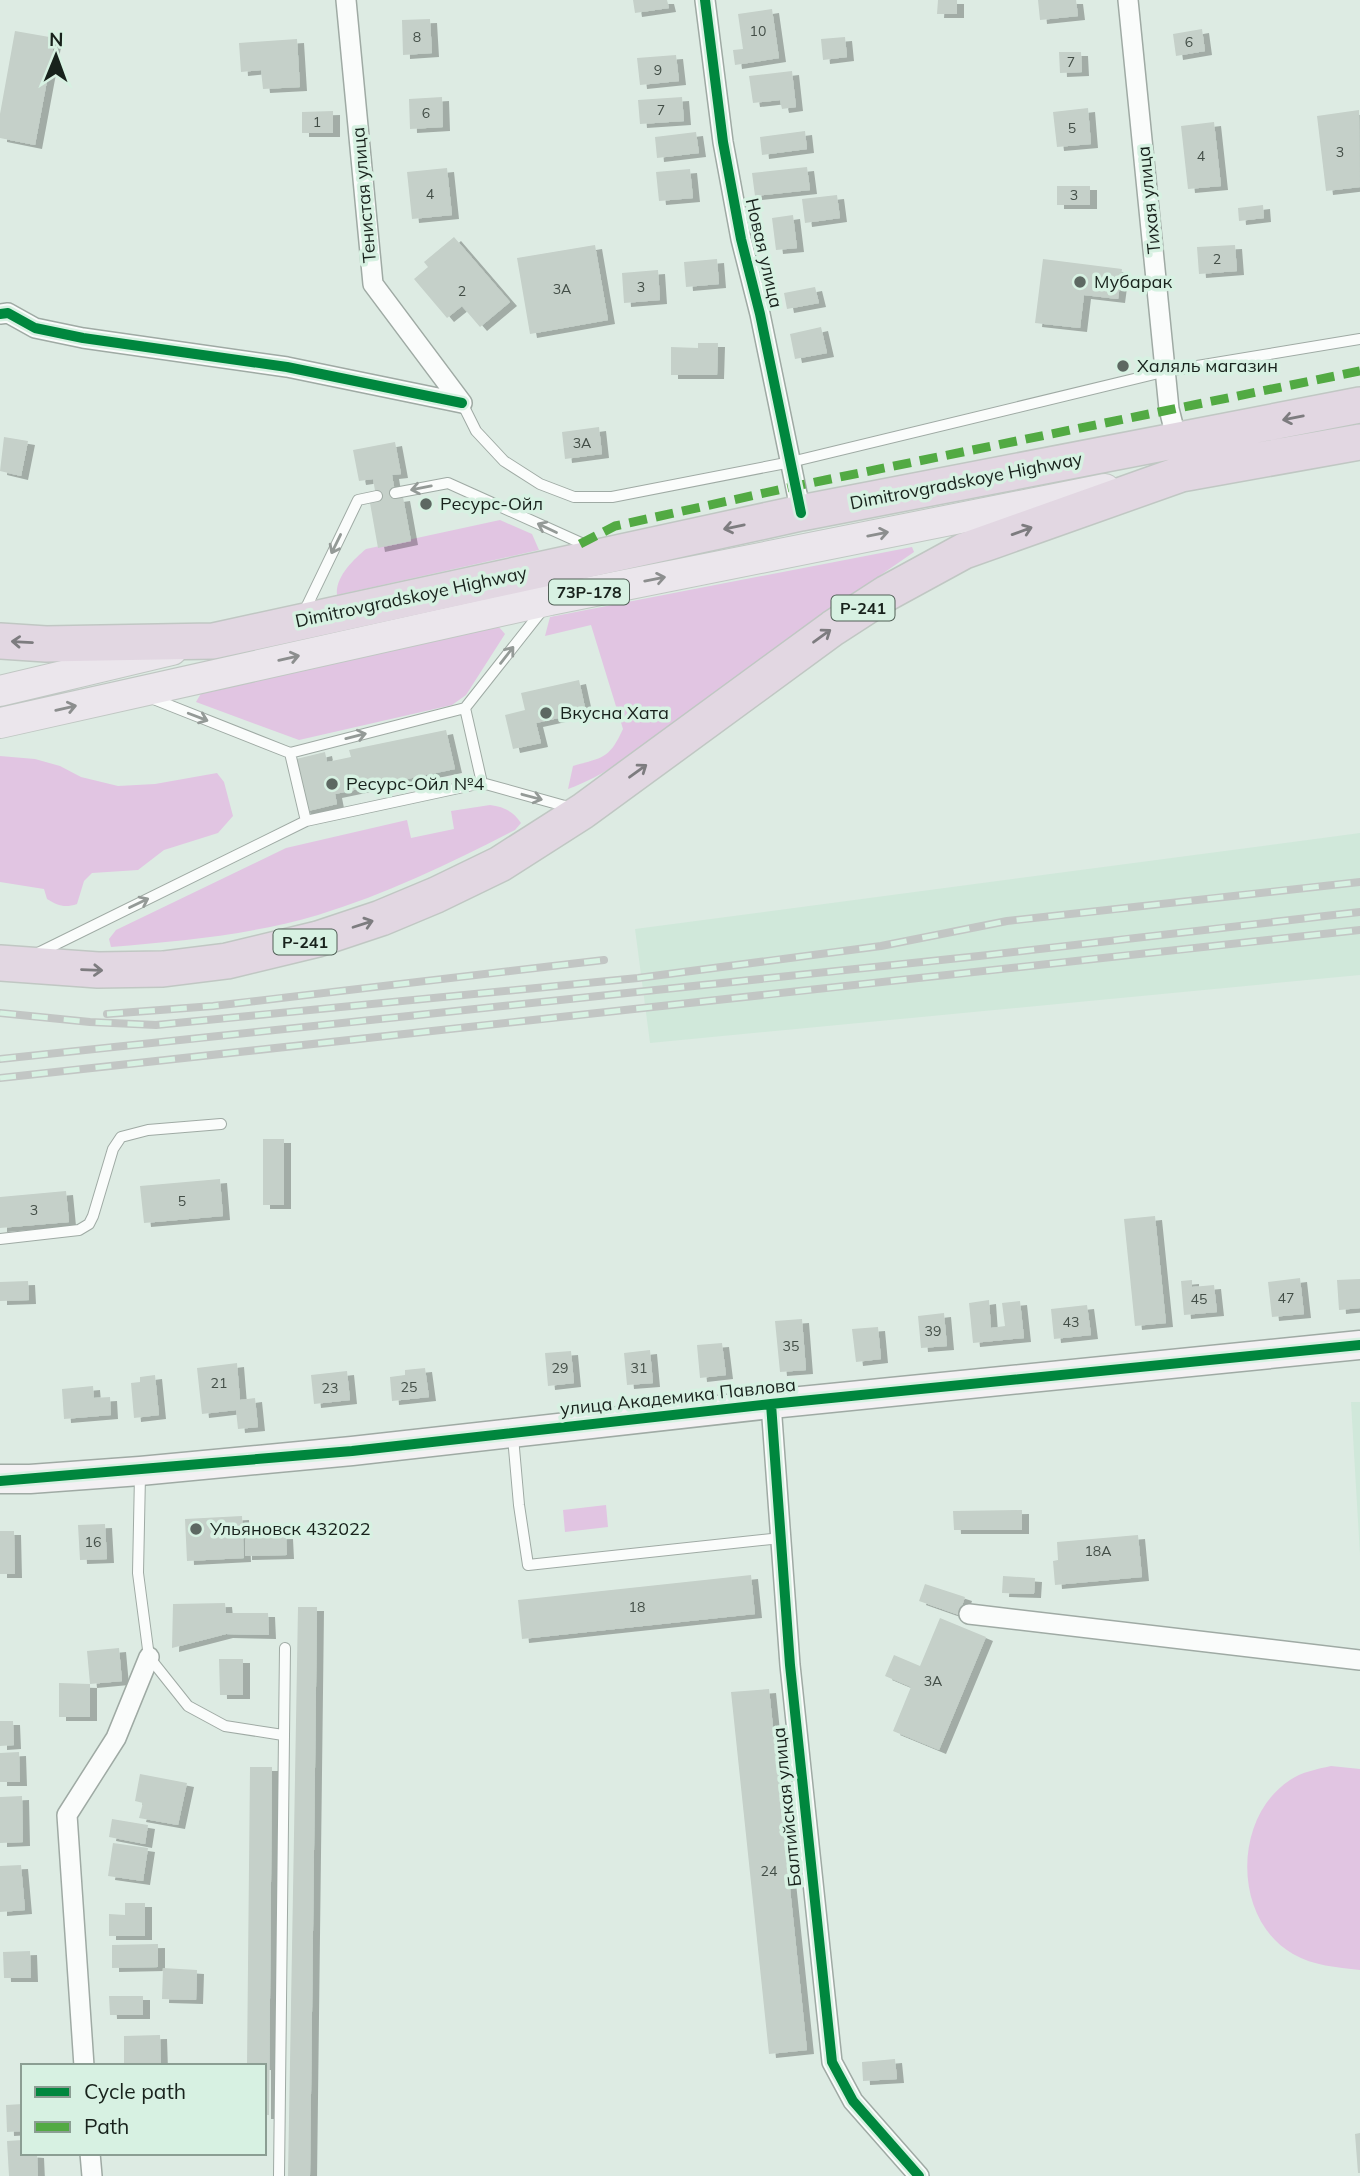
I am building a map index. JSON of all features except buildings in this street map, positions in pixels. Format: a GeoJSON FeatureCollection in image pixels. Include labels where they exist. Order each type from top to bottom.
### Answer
{"type":"FeatureCollection","features":[{"type":"Feature","properties":{"kind":"highway","name":"Dimitrovgradskoye Highway"},"geometry":{"type":"LineString","coordinates":[[1179,457],[1360,405]]}},
{"type":"Feature","properties":{"kind":"highway","name":"Dimitrovgradskoye Highway"},"geometry":{"type":"LineString","coordinates":[[213,640],[800,513],[1179,457],[1360,442]]}},
{"type":"Feature","properties":{"kind":"highway","name":"Р-241"},"geometry":{"type":"LineString","coordinates":[[6,964],[97,970],[163,969],[227,961],[318,939],[381,918],[436,895],[500,864],[583,811],[833,628],[887,593],[964,551],[1179,457]]}},
{"type":"Feature","properties":{"kind":"highway","name":"Р-241"},"geometry":{"type":"LineString","coordinates":[[0,641],[47,644],[213,640]]}},
{"type":"Feature","properties":{"kind":"main road","name":"Dimitrovgradskoye Highway"},"geometry":{"type":"LineString","coordinates":[[0,723],[1179,457]]}},
{"type":"Feature","properties":{"kind":"main road","name":"Dimitrovgradskoye Highway"},"geometry":{"type":"LineString","coordinates":[[0,691],[213,640]]}},
{"type":"Feature","properties":{"kind":"street","name":"Тенистая улица"},"geometry":{"type":"LineString","coordinates":[[346,0],[373,284],[462,403]]}},
{"type":"Feature","properties":{"kind":"street","name":"Новая улица"},"geometry":{"type":"LineString","coordinates":[[705,0],[723,142],[800,513]]}},
{"type":"Feature","properties":{"kind":"street","name":"Тихая улица"},"geometry":{"type":"LineString","coordinates":[[1128,0],[1170,409],[1179,457]]}},
{"type":"Feature","properties":{"kind":"street"},"geometry":{"type":"LineString","coordinates":[[0,314],[8,313],[35,328],[83,338],[287,367],[462,403]]}},
{"type":"Feature","properties":{"kind":"street","name":"улица Академика Павлова"},"geometry":{"type":"LineString","coordinates":[[0,1480],[140,1471],[1360,1345]]}},
{"type":"Feature","properties":{"kind":"street","name":"Балтийская улица"},"geometry":{"type":"LineString","coordinates":[[771,1404],[790,1665],[832,2062],[853,2101],[919,2176]]}},
{"type":"Feature","properties":{"kind":"street"},"geometry":{"type":"LineString","coordinates":[[969,1614],[1360,1660]]}},
{"type":"Feature","properties":{"kind":"street"},"geometry":{"type":"LineString","coordinates":[[84,2064],[67,1815],[116,1738],[149,1657]]}},
{"type":"Feature","properties":{"kind":"street"},"geometry":{"type":"LineString","coordinates":[[90,2155],[92,2176]]}},
{"type":"Feature","properties":{"kind":"lane"},"geometry":{"type":"LineString","coordinates":[[462,403],[477,431],[504,461],[540,484],[574,497],[612,497],[791,462],[1167,371],[1360,339]]}},
{"type":"Feature","properties":{"kind":"lane"},"geometry":{"type":"LineString","coordinates":[[396,493],[447,483],[580,544],[610,554]]}},
{"type":"Feature","properties":{"kind":"lane"},"geometry":{"type":"LineString","coordinates":[[300,621],[358,500],[377,496]]}},
{"type":"Feature","properties":{"kind":"lane"},"geometry":{"type":"LineString","coordinates":[[134,692],[290,753],[466,708],[550,600]]}},
{"type":"Feature","properties":{"kind":"lane"},"geometry":{"type":"LineString","coordinates":[[466,708],[482,783]]}},
{"type":"Feature","properties":{"kind":"lane"},"geometry":{"type":"LineString","coordinates":[[290,753],[306,821]]}},
{"type":"Feature","properties":{"kind":"lane"},"geometry":{"type":"LineString","coordinates":[[6,964],[306,821],[482,783],[583,811]]}},
{"type":"Feature","properties":{"kind":"lane"},"geometry":{"type":"LineString","coordinates":[[0,1239],[79,1230],[89,1224],[113,1149],[121,1137],[148,1130],[221,1124]]}},
{"type":"Feature","properties":{"kind":"lane"},"geometry":{"type":"LineString","coordinates":[[513,1433],[519,1505],[528,1565],[782,1538]]}},
{"type":"Feature","properties":{"kind":"lane"},"geometry":{"type":"LineString","coordinates":[[140,1471],[138,1573],[149,1657],[188,1706],[225,1727],[283,1735]]}},
{"type":"Feature","properties":{"kind":"lane"},"geometry":{"type":"LineString","coordinates":[[279,2176],[285,1648]]}},
{"type":"Feature","properties":{"kind":"shaded area"},"geometry":{"type":"Polygon","coordinates":[[[500,520],[532,534],[539,550],[337,595],[342,575],[366,549],[500,520]]]}},
{"type":"Feature","properties":{"kind":"shaded area"},"geometry":{"type":"Polygon","coordinates":[[[912,547],[914,552],[731,680],[639,749],[604,772],[568,789],[573,766],[592,761],[609,752],[623,729],[591,625],[545,636],[550,617],[912,547]]]}},
{"type":"Feature","properties":{"kind":"shaded area"},"geometry":{"type":"Polygon","coordinates":[[[499,627],[505,634],[466,695],[452,705],[299,740],[196,702],[203,690],[499,627]]]}},
{"type":"Feature","properties":{"kind":"shaded area"},"geometry":{"type":"Polygon","coordinates":[[[0,756],[35,759],[60,766],[81,777],[118,786],[155,784],[217,773],[224,782],[233,816],[218,833],[164,850],[138,870],[92,873],[84,881],[77,904],[62,906],[47,899],[44,889],[0,882],[0,756]]]}},
{"type":"Feature","properties":{"kind":"shaded area"},"geometry":{"type":"Polygon","coordinates":[[[490,805],[508,810],[521,823],[515,830],[467,854],[369,898],[267,928],[189,940],[111,947],[109,939],[116,930],[286,848],[407,820],[411,838],[454,829],[451,811],[490,805]]]}},
{"type":"Feature","properties":{"kind":"shaded area"},"geometry":{"type":"Polygon","coordinates":[[[1360,833],[1360,975],[650,1043],[635,929],[1360,833]]]}},
{"type":"Feature","properties":{"kind":"shaded area"},"geometry":{"type":"Polygon","coordinates":[[[1351,1402],[1360,1402],[1360,1555],[1351,1402]]]}},
{"type":"Feature","properties":{"kind":"shaded area"},"geometry":{"type":"Polygon","coordinates":[[[606,1505],[608,1527],[565,1532],[563,1510],[606,1505]]]}},
{"type":"Feature","properties":{"kind":"shaded area"},"geometry":{"type":"Polygon","coordinates":[[[1331,1766],[1360,1769],[1360,1970],[1317,1964],[1293,1954],[1273,1938],[1259,1918],[1250,1894],[1247,1868],[1250,1843],[1258,1818],[1271,1797],[1295,1777],[1331,1766]]]}},
{"type":"Feature","properties":{"kind":"railway"},"geometry":{"type":"LineString","coordinates":[[0,1013],[156,1025],[638,978],[881,946],[1007,921],[1360,882]]}},
{"type":"Feature","properties":{"kind":"railway"},"geometry":{"type":"LineString","coordinates":[[0,1059],[979,956],[1360,912]]}},
{"type":"Feature","properties":{"kind":"railway"},"geometry":{"type":"LineString","coordinates":[[0,1078],[1360,930]]}},
{"type":"Feature","properties":{"kind":"railway"},"geometry":{"type":"LineString","coordinates":[[107,1014],[213,1006],[604,960]]}},
{"type":"Feature","properties":{"kind":"marked path"},"geometry":{"type":"LineString","coordinates":[[580,544],[615,526],[796,486],[1360,371]]}},
{"type":"Feature","properties":{"kind":"cycle path"},"geometry":{"type":"LineString","coordinates":[[705,0],[723,142],[741,239],[760,314],[801,513]]}},
{"type":"Feature","properties":{"kind":"cycle path"},"geometry":{"type":"LineString","coordinates":[[0,314],[8,313],[35,328],[83,338],[287,367],[462,403]]}},
{"type":"Feature","properties":{"kind":"cycle path"},"geometry":{"type":"LineString","coordinates":[[0,1481],[352,1451],[771,1404],[1360,1345]]}},
{"type":"Feature","properties":{"kind":"cycle path"},"geometry":{"type":"LineString","coordinates":[[771,1404],[790,1665],[832,2062],[853,2101],[919,2176]]}},
{"type":"Feature","properties":{"kind":"place","name":"Мубарак"},"geometry":{"type":"Point","coordinates":[1080,282]}},
{"type":"Feature","properties":{"kind":"place","name":"Халяль магазин"},"geometry":{"type":"Point","coordinates":[1123,366]}},
{"type":"Feature","properties":{"kind":"place","name":"Ресурс-Ойл"},"geometry":{"type":"Point","coordinates":[426,504]}},
{"type":"Feature","properties":{"kind":"place","name":"Вкусна Хата"},"geometry":{"type":"Point","coordinates":[546,713]}},
{"type":"Feature","properties":{"kind":"place","name":"Ресурс-Ойл №4"},"geometry":{"type":"Point","coordinates":[332,784]}},
{"type":"Feature","properties":{"kind":"place","name":"Ульяновск 432022"},"geometry":{"type":"Point","coordinates":[196,1529]}}]}
